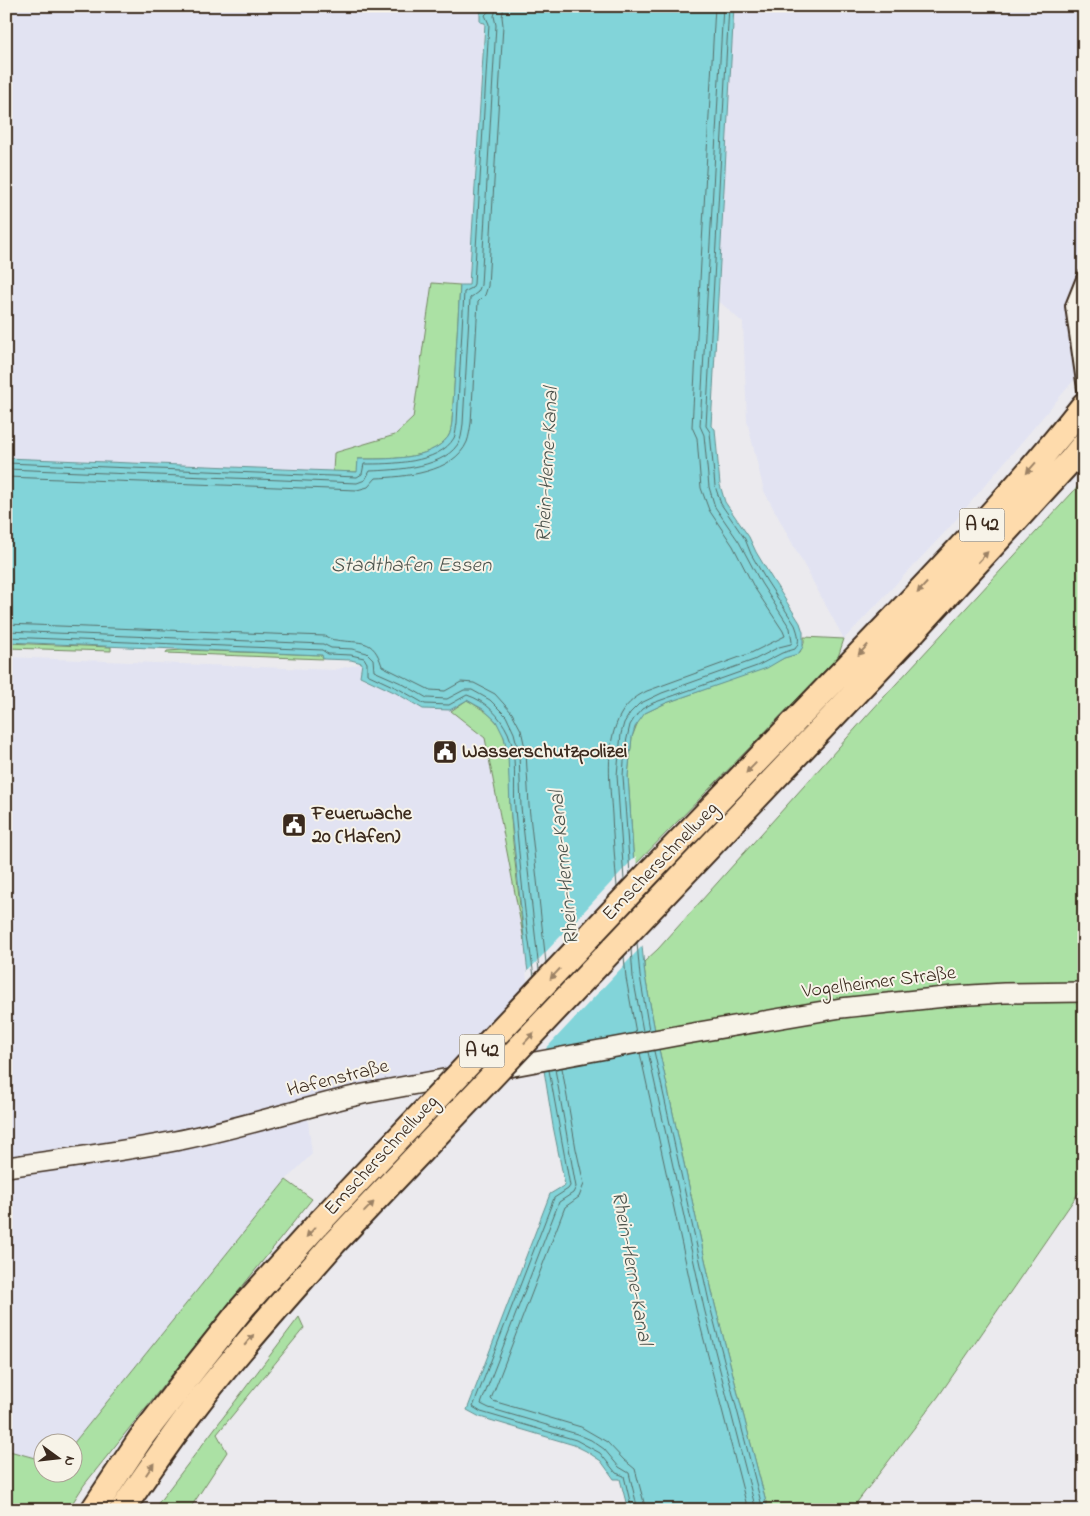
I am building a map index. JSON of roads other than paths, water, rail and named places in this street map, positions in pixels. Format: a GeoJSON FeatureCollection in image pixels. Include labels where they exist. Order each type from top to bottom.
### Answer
{"type":"FeatureCollection","features":[{"type":"Feature","properties":{"kind":"highway","name":"Emscherschnellweg"},"geometry":{"type":"LineString","coordinates":[[93,1510],[141,1438],[243,1307],[316,1226],[645,877],[975,532],[1084,405]]}},
{"type":"Feature","properties":{"kind":"highway","name":"Emscherschnellweg"},"geometry":{"type":"LineString","coordinates":[[122,1510],[162,1451],[211,1386],[334,1243],[914,631],[1078,452]]}},
{"type":"Feature","properties":{"kind":"street"},"geometry":{"type":"LineString","coordinates":[[1084,276],[1072,306],[1084,389]]}},
{"type":"Feature","properties":{"kind":"street","name":"Vogelheimer Straße"},"geometry":{"type":"LineString","coordinates":[[681,1035],[841,1008],[1004,993],[1084,992]]}},
{"type":"Feature","properties":{"kind":"street","name":"Hafenstraße"},"geometry":{"type":"LineString","coordinates":[[6,1167],[174,1141],[254,1123],[356,1095],[681,1035]]}},
{"type":"Feature","properties":{"kind":"water"},"geometry":{"type":"Polygon","coordinates":[[[485,6],[734,6],[711,426],[715,429],[720,485],[725,502],[749,537],[756,552],[800,623],[803,632],[803,647],[798,654],[784,658],[767,668],[666,703],[645,713],[635,727],[632,737],[628,776],[634,866],[645,976],[655,1031],[715,1305],[768,1510],[628,1510],[620,1479],[614,1479],[601,1461],[586,1451],[574,1445],[480,1417],[467,1410],[550,1194],[565,1185],[553,1126],[527,965],[510,807],[508,755],[504,737],[496,721],[483,709],[467,700],[450,710],[423,709],[396,693],[360,676],[362,663],[351,660],[323,659],[322,655],[6,642],[6,458],[357,472],[358,459],[419,455],[440,445],[448,437],[452,422],[460,285],[469,285],[485,23],[480,22],[480,8],[485,9],[485,6]]]}},
{"type":"Feature","properties":{"kind":"place","name":"Wasserschutzpolizei"},"geometry":{"type":"Point","coordinates":[445,752]}},
{"type":"Feature","properties":{"kind":"place","name":"Feuerwache 20 (Hafen)"},"geometry":{"type":"Point","coordinates":[294,825]}},
{"type":"Feature","properties":{"kind":"water label","name":"Rhein-Herne-Kanal"},"geometry":{"type":"Point","coordinates":[548,465]}},
{"type":"Feature","properties":{"kind":"water label","name":"Stadthafen Essen"},"geometry":{"type":"Point","coordinates":[411,566]}},
{"type":"Feature","properties":{"kind":"water label","name":"Rhein-Herne-Kanal"},"geometry":{"type":"Point","coordinates":[565,868]}},
{"type":"Feature","properties":{"kind":"water label","name":"Rhein-Herne-Kanal"},"geometry":{"type":"Point","coordinates":[631,1268]}}]}
